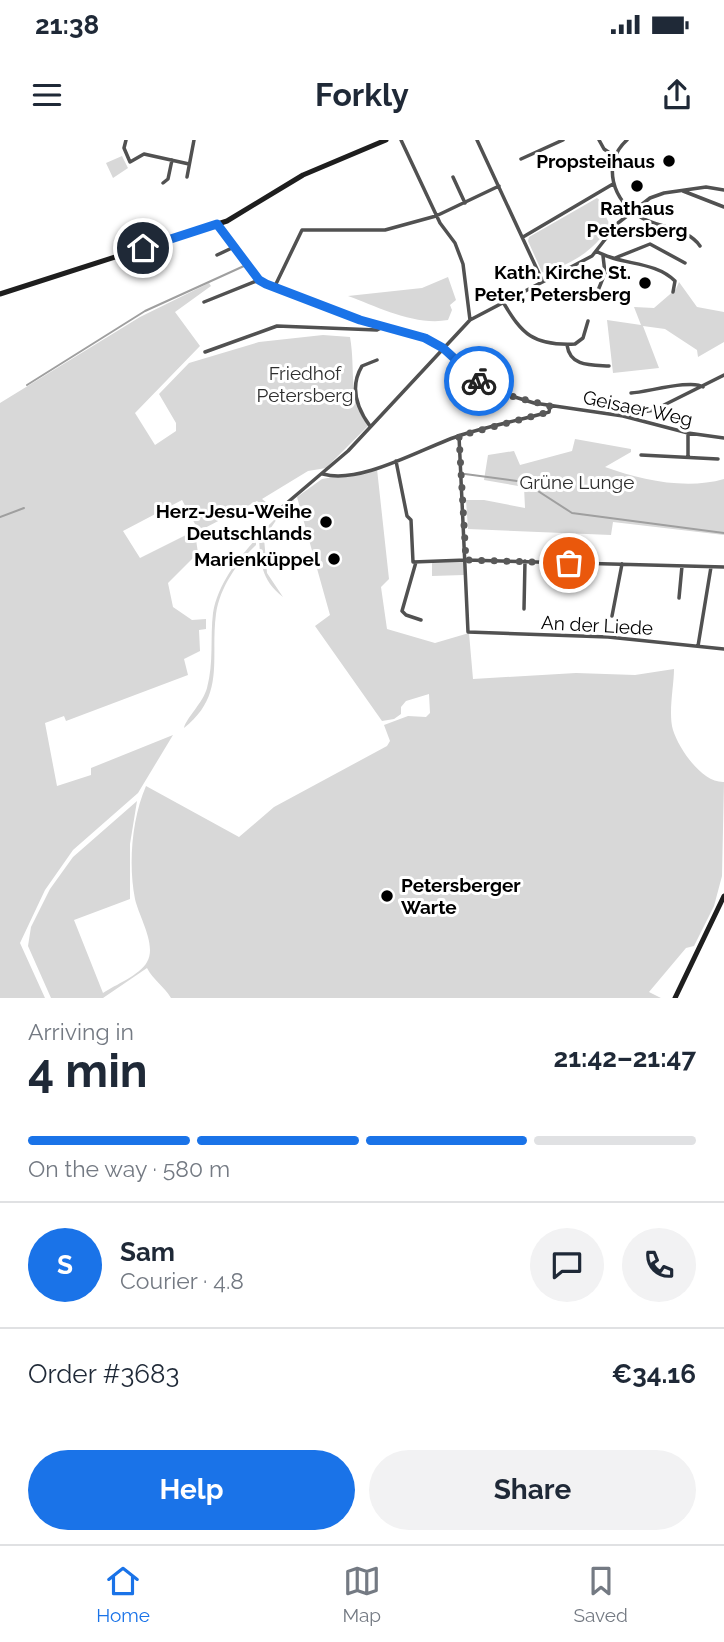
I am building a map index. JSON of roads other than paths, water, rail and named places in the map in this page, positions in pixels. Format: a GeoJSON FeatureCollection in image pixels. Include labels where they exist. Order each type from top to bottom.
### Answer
{"type":"FeatureCollection","features":[{"type":"Feature","properties":{"kind":"street"},"geometry":{"type":"LineString","coordinates":[[127,140],[124,148],[130,162],[144,153],[189,163]]}},
{"type":"Feature","properties":{"kind":"street"},"geometry":{"type":"LineString","coordinates":[[187,177],[194,140]]}},
{"type":"Feature","properties":{"kind":"street"},"geometry":{"type":"LineString","coordinates":[[0,294],[217,224],[248,211],[303,175],[386,140]]}},
{"type":"Feature","properties":{"kind":"street"},"geometry":{"type":"LineString","coordinates":[[401,140],[436,216],[453,240],[463,264],[470,320]]}},
{"type":"Feature","properties":{"kind":"street"},"geometry":{"type":"LineString","coordinates":[[477,140],[542,279]]}},
{"type":"Feature","properties":{"kind":"street"},"geometry":{"type":"LineString","coordinates":[[521,159],[564,140]]}},
{"type":"Feature","properties":{"kind":"street"},"geometry":{"type":"LineString","coordinates":[[599,140],[604,149],[614,156]]}},
{"type":"Feature","properties":{"kind":"street"},"geometry":{"type":"LineString","coordinates":[[627,140],[614,156],[611,170],[613,184],[632,211],[642,218],[692,236],[700,246]]}},
{"type":"Feature","properties":{"kind":"street"},"geometry":{"type":"LineString","coordinates":[[163,183],[168,179],[172,160]]}},
{"type":"Feature","properties":{"kind":"street"},"geometry":{"type":"LineString","coordinates":[[453,177],[465,203]]}},
{"type":"Feature","properties":{"kind":"street"},"geometry":{"type":"LineString","coordinates":[[523,237],[613,184]]}},
{"type":"Feature","properties":{"kind":"street"},"geometry":{"type":"LineString","coordinates":[[274,288],[302,230],[385,230],[436,216],[499,186]]}},
{"type":"Feature","properties":{"kind":"street"},"geometry":{"type":"LineString","coordinates":[[281,508],[322,474],[410,388],[470,320],[596,251],[632,211],[657,195],[706,187],[724,190]]}},
{"type":"Feature","properties":{"kind":"street"},"geometry":{"type":"LineString","coordinates":[[681,191],[724,207]]}},
{"type":"Feature","properties":{"kind":"street"},"geometry":{"type":"LineString","coordinates":[[217,224],[259,280],[274,288],[383,327],[425,338],[443,348]]}},
{"type":"Feature","properties":{"kind":"street"},"geometry":{"type":"LineString","coordinates":[[613,259],[650,244],[685,263]]}},
{"type":"Feature","properties":{"kind":"street"},"geometry":{"type":"LineString","coordinates":[[217,255],[234,247]]}},
{"type":"Feature","properties":{"kind":"street"},"geometry":{"type":"LineString","coordinates":[[596,251],[603,256],[650,266],[667,274],[675,281],[673,292]]}},
{"type":"Feature","properties":{"kind":"street"},"geometry":{"type":"LineString","coordinates":[[597,293],[605,273],[603,256]]}},
{"type":"Feature","properties":{"kind":"street"},"geometry":{"type":"LineString","coordinates":[[204,302],[259,280]]}},
{"type":"Feature","properties":{"kind":"street"},"geometry":{"type":"LineString","coordinates":[[503,302],[524,334],[566,345],[575,344],[583,338],[588,321]]}},
{"type":"Feature","properties":{"kind":"street"},"geometry":{"type":"LineString","coordinates":[[205,352],[277,326],[377,330],[383,327]]}},
{"type":"Feature","properties":{"kind":"street"},"geometry":{"type":"LineString","coordinates":[[566,345],[573,359],[581,365],[609,366]]}},
{"type":"Feature","properties":{"kind":"street","name":"Geisaer Weg"},"geometry":{"type":"LineString","coordinates":[[443,348],[469,374],[499,393],[550,406],[623,416],[688,433],[724,438]]}},
{"type":"Feature","properties":{"kind":"street"},"geometry":{"type":"LineString","coordinates":[[370,426],[356,399],[356,384],[362,366],[377,360]]}},
{"type":"Feature","properties":{"kind":"street"},"geometry":{"type":"LineString","coordinates":[[455,392],[469,374]]}},
{"type":"Feature","properties":{"kind":"street"},"geometry":{"type":"LineString","coordinates":[[623,416],[654,410],[724,375]]}},
{"type":"Feature","properties":{"kind":"street"},"geometry":{"type":"LineString","coordinates":[[631,393],[653,392],[694,383],[703,387]]}},
{"type":"Feature","properties":{"kind":"street"},"geometry":{"type":"LineString","coordinates":[[322,474],[337,476],[396,460],[459,436],[549,412],[550,406]]}},
{"type":"Feature","properties":{"kind":"street"},"geometry":{"type":"LineString","coordinates":[[688,433],[688,456]]}},
{"type":"Feature","properties":{"kind":"street"},"geometry":{"type":"LineString","coordinates":[[459,436],[466,560]]}},
{"type":"Feature","properties":{"kind":"street"},"geometry":{"type":"LineString","coordinates":[[641,454],[688,456],[691,460],[718,459]]}},
{"type":"Feature","properties":{"kind":"street"},"geometry":{"type":"LineString","coordinates":[[396,460],[407,516],[411,520],[413,562],[466,560],[724,567]]}},
{"type":"Feature","properties":{"kind":"street","name":"An der Liede"},"geometry":{"type":"LineString","coordinates":[[466,560],[468,632],[608,637],[724,649]]}},
{"type":"Feature","properties":{"kind":"street"},"geometry":{"type":"LineString","coordinates":[[524,609],[525,561]]}},
{"type":"Feature","properties":{"kind":"street"},"geometry":{"type":"LineString","coordinates":[[416,562],[402,611],[421,620]]}},
{"type":"Feature","properties":{"kind":"street"},"geometry":{"type":"LineString","coordinates":[[611,616],[622,564]]}},
{"type":"Feature","properties":{"kind":"street"},"geometry":{"type":"LineString","coordinates":[[679,598],[682,566]]}},
{"type":"Feature","properties":{"kind":"street"},"geometry":{"type":"LineString","coordinates":[[698,646],[711,567]]}},
{"type":"Feature","properties":{"kind":"street"},"geometry":{"type":"LineString","coordinates":[[674,998],[724,895]]}},
{"type":"Feature","properties":{"kind":"waterway"},"geometry":{"type":"LineString","coordinates":[[27,385],[145,311],[244,266]]}},
{"type":"Feature","properties":{"kind":"waterway"},"geometry":{"type":"LineString","coordinates":[[465,474],[524,482],[572,513],[724,533]]}},
{"type":"Feature","properties":{"kind":"waterway"},"geometry":{"type":"LineString","coordinates":[[0,517],[24,508]]}},
{"type":"Feature","properties":{"kind":"place","name":"Propsteihaus"},"geometry":{"type":"Point","coordinates":[669,161]}},
{"type":"Feature","properties":{"kind":"place","name":"Rathaus Petersberg"},"geometry":{"type":"Point","coordinates":[637,186]}},
{"type":"Feature","properties":{"kind":"place","name":"Kath. Kirche St. Peter, Petersberg"},"geometry":{"type":"Point","coordinates":[645,283]}},
{"type":"Feature","properties":{"kind":"place","name":"Herz-Jesu-Weihe Deutschlands"},"geometry":{"type":"Point","coordinates":[326,522]}},
{"type":"Feature","properties":{"kind":"place","name":"Marienküppel"},"geometry":{"type":"Point","coordinates":[334,559]}},
{"type":"Feature","properties":{"kind":"place","name":"Petersberger Warte"},"geometry":{"type":"Point","coordinates":[387,896]}},
{"type":"Feature","properties":{"kind":"park label","name":"Friedhof Petersberg"},"geometry":{"type":"Point","coordinates":[305,384]}},
{"type":"Feature","properties":{"kind":"park label","name":"Grüne Lunge"},"geometry":{"type":"Point","coordinates":[577,482]}}]}
